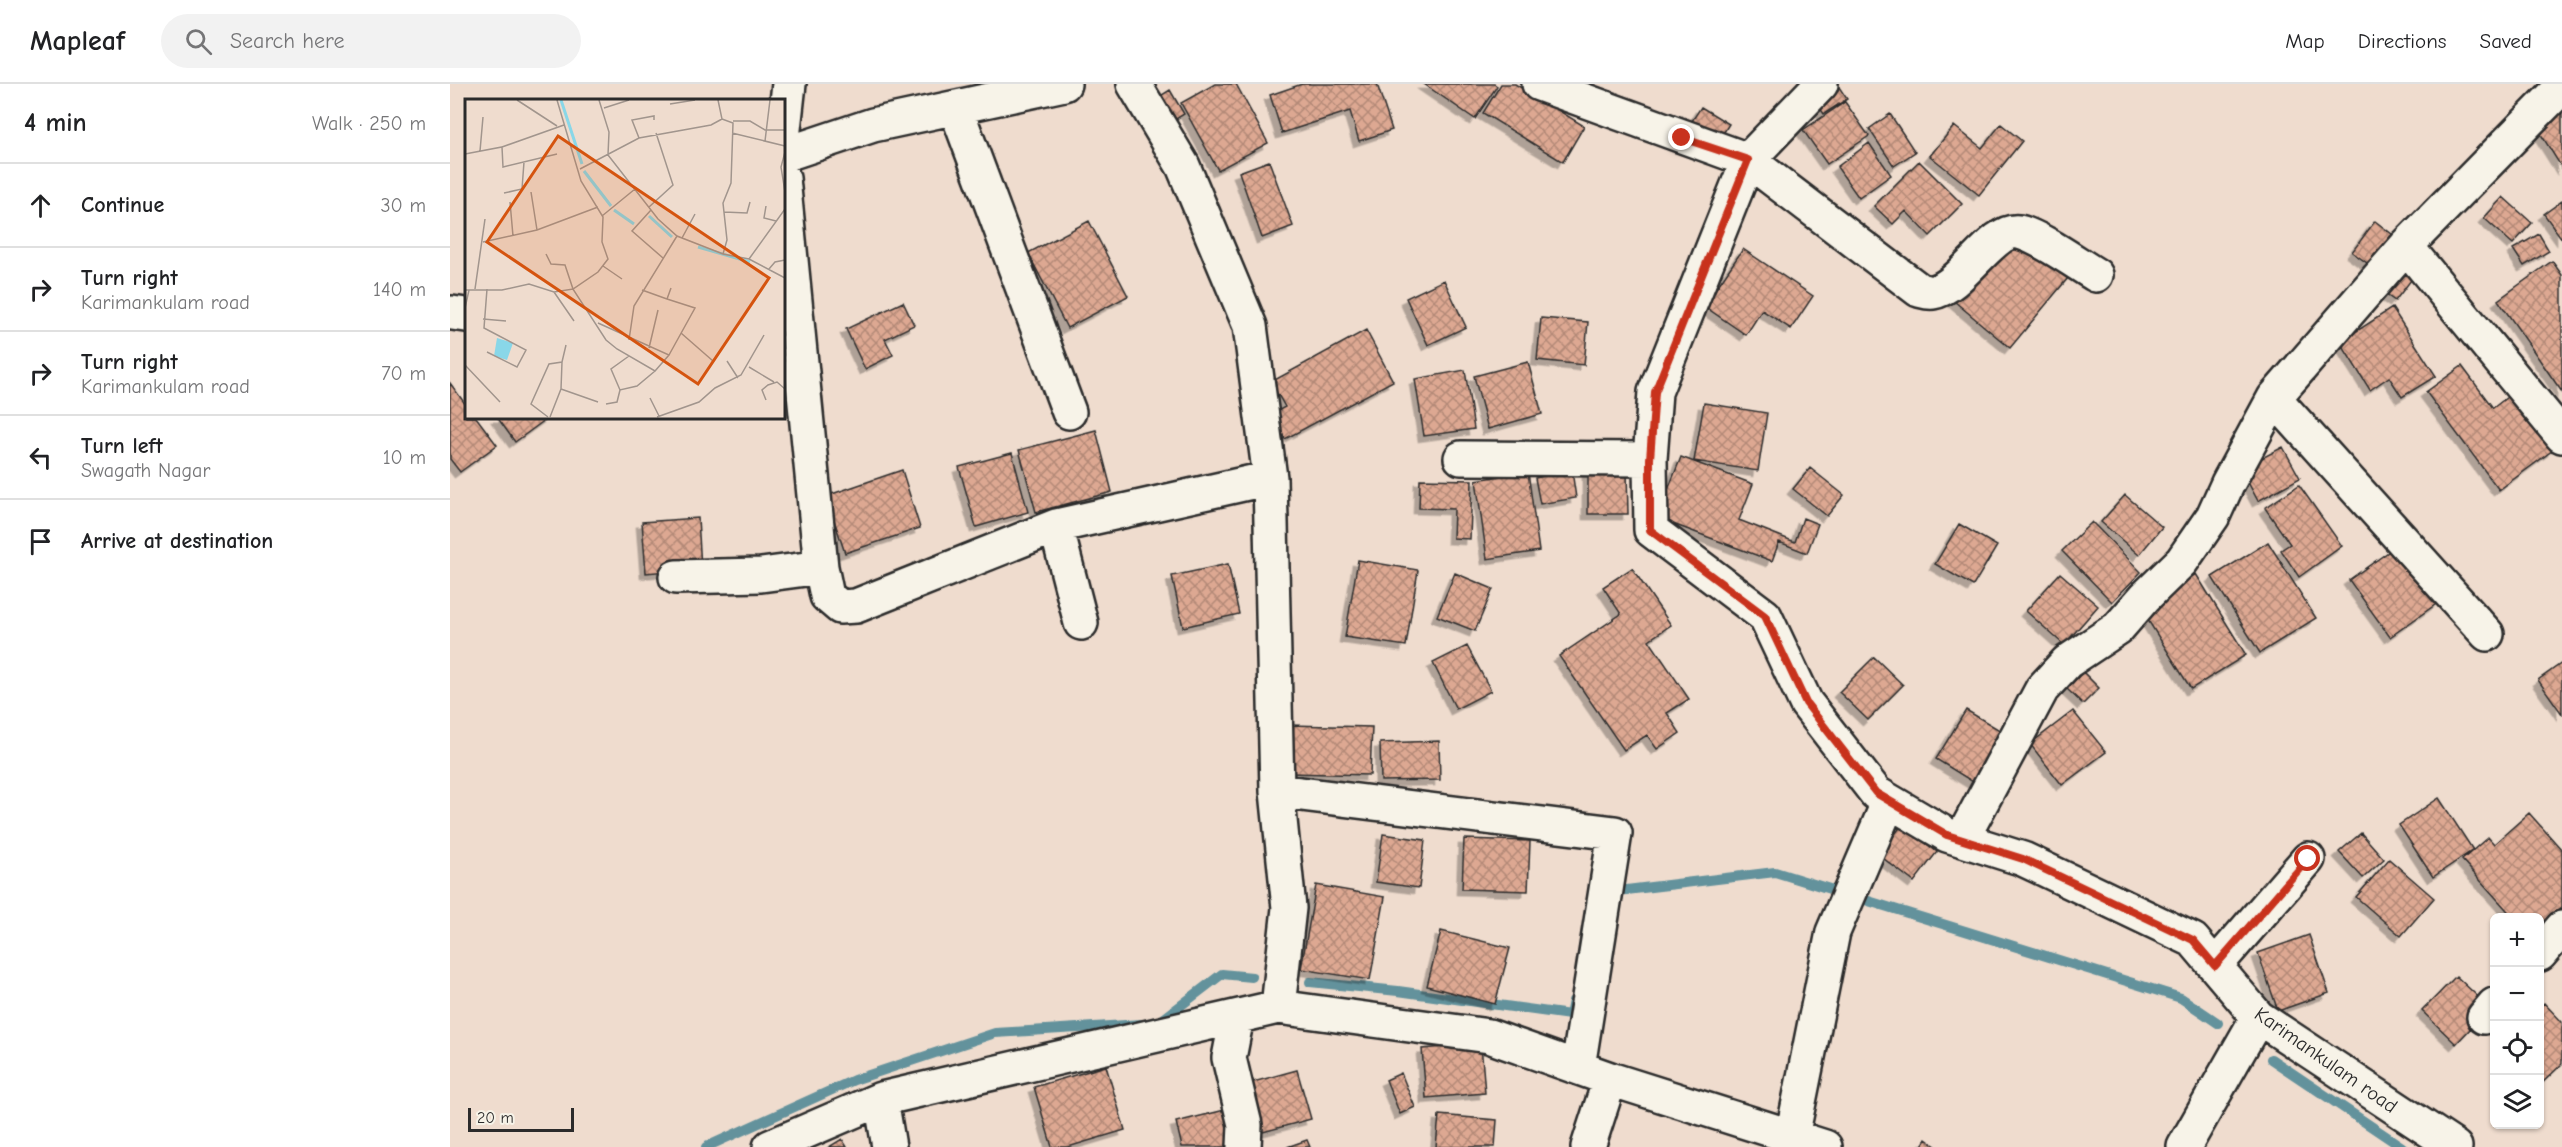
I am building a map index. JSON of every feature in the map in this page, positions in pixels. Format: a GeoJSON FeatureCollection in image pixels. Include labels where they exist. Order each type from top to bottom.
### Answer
{"type":"FeatureCollection","features":[{"type":"Feature","properties":{"kind":"street"},"geometry":{"type":"LineString","coordinates":[[784,129],[789,84]]}},
{"type":"Feature","properties":{"kind":"street"},"geometry":{"type":"LineString","coordinates":[[784,155],[873,125],[1064,84]]}},
{"type":"Feature","properties":{"kind":"street"},"geometry":{"type":"LineString","coordinates":[[1134,84],[1183,166],[1250,326],[1270,478],[1276,791],[1289,908],[1278,1007]]}},
{"type":"Feature","properties":{"kind":"street"},"geometry":{"type":"LineString","coordinates":[[1539,84],[1748,160],[1919,290],[1932,292],[1944,287],[1963,274],[1995,242],[2007,233],[2017,232],[2033,238],[2096,275]]}},
{"type":"Feature","properties":{"kind":"street"},"geometry":{"type":"LineString","coordinates":[[1748,160],[1821,84]]}},
{"type":"Feature","properties":{"kind":"street"},"geometry":{"type":"LineString","coordinates":[[1962,839],[2042,689],[2067,662],[2118,628],[2145,597],[2182,561],[2213,516],[2228,483],[2274,398],[2406,246],[2562,87]]}},
{"type":"Feature","properties":{"kind":"street"},"geometry":{"type":"LineString","coordinates":[[956,109],[1069,412]]}},
{"type":"Feature","properties":{"kind":"street","name":"Karimankulam road"},"geometry":{"type":"LineString","coordinates":[[1748,160],[1655,392],[1650,459],[1650,530],[1765,616],[1806,703],[1876,793],[1947,835],[2023,859],[2193,940],[2259,1017],[2455,1147]]}},
{"type":"Feature","properties":{"kind":"street"},"geometry":{"type":"LineString","coordinates":[[784,200],[791,357],[821,567],[827,596],[840,607],[856,606],[1056,526],[1270,478]]}},
{"type":"Feature","properties":{"kind":"street"},"geometry":{"type":"LineString","coordinates":[[2406,246],[2562,436]]}},
{"type":"Feature","properties":{"kind":"street"},"geometry":{"type":"LineString","coordinates":[[2274,398],[2487,634]]}},
{"type":"Feature","properties":{"kind":"street"},"geometry":{"type":"LineString","coordinates":[[1461,458],[1650,459]]}},
{"type":"Feature","properties":{"kind":"street"},"geometry":{"type":"LineString","coordinates":[[1056,526],[1081,623]]}},
{"type":"Feature","properties":{"kind":"street"},"geometry":{"type":"LineString","coordinates":[[676,577],[761,575],[821,567]]}},
{"type":"Feature","properties":{"kind":"street"},"geometry":{"type":"LineString","coordinates":[[1276,791],[1615,833],[1578,1067]]}},
{"type":"Feature","properties":{"kind":"street"},"geometry":{"type":"LineString","coordinates":[[1792,1137],[1833,932],[1889,801]]}},
{"type":"Feature","properties":{"kind":"street"},"geometry":{"type":"LineString","coordinates":[[2215,966],[2308,859]]}},
{"type":"Feature","properties":{"kind":"street"},"geometry":{"type":"LineString","coordinates":[[2544,949],[2562,928]]}},
{"type":"Feature","properties":{"kind":"street"},"geometry":{"type":"LineString","coordinates":[[770,1147],[881,1099],[1278,1007],[1489,1036],[1825,1147]]}},
{"type":"Feature","properties":{"kind":"street"},"geometry":{"type":"LineString","coordinates":[[1237,1017],[1229,1058],[1245,1125],[1244,1147]]}},
{"type":"Feature","properties":{"kind":"street"},"geometry":{"type":"LineString","coordinates":[[2184,1147],[2259,1017]]}},
{"type":"Feature","properties":{"kind":"street"},"geometry":{"type":"LineString","coordinates":[[1588,1147],[1611,1078]]}},
{"type":"Feature","properties":{"kind":"street"},"geometry":{"type":"LineString","coordinates":[[881,1099],[889,1147]]}},
{"type":"Feature","properties":{"kind":"building"},"geometry":{"type":"Polygon","coordinates":[[[1215,84],[1236,84],[1268,143],[1218,170],[1181,103],[1215,84]]]}},
{"type":"Feature","properties":{"kind":"building"},"geometry":{"type":"Polygon","coordinates":[[[1302,84],[1377,84],[1392,130],[1359,141],[1350,111],[1282,133],[1270,95],[1302,84]]]}},
{"type":"Feature","properties":{"kind":"building"},"geometry":{"type":"Polygon","coordinates":[[[1424,84],[1494,84],[1497,86],[1475,119],[1424,84]]]}},
{"type":"Feature","properties":{"kind":"building"},"geometry":{"type":"Polygon","coordinates":[[[1501,84],[1515,84],[1584,126],[1563,162],[1483,113],[1501,84]]]}},
{"type":"Feature","properties":{"kind":"building"},"geometry":{"type":"Polygon","coordinates":[[[1833,84],[1837,84],[1847,99],[1824,114],[1813,98],[1833,84]]]}},
{"type":"Feature","properties":{"kind":"building"},"geometry":{"type":"Polygon","coordinates":[[[1170,90],[1184,114],[1168,124],[1154,100],[1170,90]]]}},
{"type":"Feature","properties":{"kind":"building"},"geometry":{"type":"Polygon","coordinates":[[[1845,102],[1869,136],[1827,164],[1803,130],[1845,102]]]}},
{"type":"Feature","properties":{"kind":"building"},"geometry":{"type":"Polygon","coordinates":[[[1701,107],[1729,124],[1718,142],[1690,124],[1701,107]]]}},
{"type":"Feature","properties":{"kind":"building"},"geometry":{"type":"Polygon","coordinates":[[[2562,112],[2562,168],[2537,128],[2562,112]]]}},
{"type":"Feature","properties":{"kind":"building"},"geometry":{"type":"Polygon","coordinates":[[[1890,114],[1915,152],[1894,166],[1869,129],[1890,114]]]}},
{"type":"Feature","properties":{"kind":"building"},"geometry":{"type":"Polygon","coordinates":[[[2001,124],[2022,141],[1979,195],[1930,156],[1954,126],[1982,148],[2001,124]]]}},
{"type":"Feature","properties":{"kind":"building"},"geometry":{"type":"Polygon","coordinates":[[[1869,143],[1891,175],[1859,198],[1837,167],[1869,143]]]}},
{"type":"Feature","properties":{"kind":"building"},"geometry":{"type":"Polygon","coordinates":[[[1269,161],[1293,226],[1262,238],[1239,172],[1269,161]]]}},
{"type":"Feature","properties":{"kind":"building"},"geometry":{"type":"Polygon","coordinates":[[[1919,161],[1962,204],[1930,236],[1906,211],[1893,224],[1874,206],[1919,161]]]}},
{"type":"Feature","properties":{"kind":"building"},"geometry":{"type":"Polygon","coordinates":[[[2503,197],[2532,223],[2513,244],[2484,218],[2503,197]]]}},
{"type":"Feature","properties":{"kind":"building"},"geometry":{"type":"Polygon","coordinates":[[[2562,201],[2562,239],[2544,214],[2562,201]]]}},
{"type":"Feature","properties":{"kind":"building"},"geometry":{"type":"Polygon","coordinates":[[[1089,221],[1128,296],[1067,328],[1028,253],[1089,221]]]}},
{"type":"Feature","properties":{"kind":"building"},"geometry":{"type":"Polygon","coordinates":[[[2375,221],[2397,238],[2374,268],[2352,252],[2375,221]]]}},
{"type":"Feature","properties":{"kind":"building"},"geometry":{"type":"Polygon","coordinates":[[[2001,222],[2068,278],[2010,348],[1942,291],[2001,222]]]}},
{"type":"Feature","properties":{"kind":"building"},"geometry":{"type":"Polygon","coordinates":[[[2539,234],[2549,251],[2524,266],[2513,249],[2539,234]]]}},
{"type":"Feature","properties":{"kind":"building"},"geometry":{"type":"Polygon","coordinates":[[[1743,249],[1813,296],[1791,329],[1762,310],[1746,335],[1704,306],[1743,249]]]}},
{"type":"Feature","properties":{"kind":"building"},"geometry":{"type":"Polygon","coordinates":[[[2395,254],[2418,271],[2395,301],[2372,285],[2395,254]]]}},
{"type":"Feature","properties":{"kind":"building"},"geometry":{"type":"Polygon","coordinates":[[[2552,261],[2562,275],[2562,392],[2498,300],[2552,261]]]}},
{"type":"Feature","properties":{"kind":"building"},"geometry":{"type":"Polygon","coordinates":[[[1444,280],[1466,327],[1428,345],[1406,298],[1444,280]]]}},
{"type":"Feature","properties":{"kind":"building"},"geometry":{"type":"Polygon","coordinates":[[[903,302],[914,325],[885,339],[893,355],[865,369],[846,329],[903,302]]]}},
{"type":"Feature","properties":{"kind":"building"},"geometry":{"type":"Polygon","coordinates":[[[2392,308],[2436,376],[2402,397],[2389,377],[2370,390],[2340,342],[2392,308]]]}},
{"type":"Feature","properties":{"kind":"building"},"geometry":{"type":"Polygon","coordinates":[[[1541,318],[1588,322],[1584,365],[1537,360],[1541,318]]]}},
{"type":"Feature","properties":{"kind":"building"},"geometry":{"type":"Polygon","coordinates":[[[1366,330],[1393,381],[1285,439],[1272,414],[1285,407],[1271,382],[1366,330]]]}},
{"type":"Feature","properties":{"kind":"building"},"geometry":{"type":"Polygon","coordinates":[[[1528,362],[1542,414],[1488,429],[1474,376],[1528,362]]]}},
{"type":"Feature","properties":{"kind":"building"},"geometry":{"type":"Polygon","coordinates":[[[2462,366],[2493,408],[2511,394],[2553,450],[2499,490],[2426,392],[2462,366]]]}},
{"type":"Feature","properties":{"kind":"building"},"geometry":{"type":"Polygon","coordinates":[[[1465,370],[1474,429],[1424,436],[1415,379],[1465,370]]]}},
{"type":"Feature","properties":{"kind":"building"},"geometry":{"type":"Polygon","coordinates":[[[450,383],[465,404],[465,418],[477,418],[497,445],[460,472],[450,459],[450,383]]]}},
{"type":"Feature","properties":{"kind":"building"},"geometry":{"type":"Polygon","coordinates":[[[1704,403],[1767,413],[1758,471],[1694,461],[1704,403]]]}},
{"type":"Feature","properties":{"kind":"building"},"geometry":{"type":"Polygon","coordinates":[[[498,418],[548,418],[515,442],[498,418]]]}},
{"type":"Feature","properties":{"kind":"building"},"geometry":{"type":"Polygon","coordinates":[[[1096,430],[1112,492],[1036,512],[1019,450],[1096,430]]]}},
{"type":"Feature","properties":{"kind":"building"},"geometry":{"type":"Polygon","coordinates":[[[2283,447],[2300,478],[2258,501],[2241,469],[2283,447]]]}},
{"type":"Feature","properties":{"kind":"building"},"geometry":{"type":"Polygon","coordinates":[[[1012,453],[1028,512],[976,527],[959,467],[1012,453]]]}},
{"type":"Feature","properties":{"kind":"building"},"geometry":{"type":"Polygon","coordinates":[[[1681,457],[1753,484],[1739,520],[1795,542],[1803,518],[1818,524],[1807,553],[1779,542],[1772,561],[1657,518],[1681,457]]]}},
{"type":"Feature","properties":{"kind":"building"},"geometry":{"type":"Polygon","coordinates":[[[1810,468],[1844,495],[1827,516],[1793,489],[1810,468]]]}},
{"type":"Feature","properties":{"kind":"building"},"geometry":{"type":"Polygon","coordinates":[[[902,470],[920,528],[845,553],[826,496],[902,470]]]}},
{"type":"Feature","properties":{"kind":"building"},"geometry":{"type":"Polygon","coordinates":[[[1572,471],[1576,498],[1540,504],[1535,478],[1572,471]]]}},
{"type":"Feature","properties":{"kind":"building"},"geometry":{"type":"Polygon","coordinates":[[[1588,471],[1627,471],[1628,514],[1588,514],[1588,471]]]}},
{"type":"Feature","properties":{"kind":"building"},"geometry":{"type":"Polygon","coordinates":[[[1528,472],[1539,551],[1487,559],[1476,480],[1528,472]]]}},
{"type":"Feature","properties":{"kind":"building"},"geometry":{"type":"Polygon","coordinates":[[[1420,479],[1472,480],[1470,539],[1453,538],[1454,509],[1419,508],[1420,479]]]}},
{"type":"Feature","properties":{"kind":"building"},"geometry":{"type":"Polygon","coordinates":[[[2299,485],[2342,546],[2299,577],[2281,550],[2290,544],[2265,508],[2299,485]]]}},
{"type":"Feature","properties":{"kind":"building"},"geometry":{"type":"Polygon","coordinates":[[[2125,495],[2162,527],[2139,555],[2101,522],[2125,495]]]}},
{"type":"Feature","properties":{"kind":"building"},"geometry":{"type":"Polygon","coordinates":[[[698,518],[701,568],[646,573],[642,522],[698,518]]]}},
{"type":"Feature","properties":{"kind":"building"},"geometry":{"type":"Polygon","coordinates":[[[2092,522],[2141,572],[2112,602],[2062,551],[2092,522]]]}},
{"type":"Feature","properties":{"kind":"building"},"geometry":{"type":"Polygon","coordinates":[[[1959,524],[1997,546],[1973,586],[1935,564],[1959,524]]]}},
{"type":"Feature","properties":{"kind":"building"},"geometry":{"type":"Polygon","coordinates":[[[2268,542],[2316,618],[2260,653],[2212,577],[2268,542]]]}},
{"type":"Feature","properties":{"kind":"building"},"geometry":{"type":"Polygon","coordinates":[[[2398,545],[2439,602],[2390,637],[2349,580],[2398,545]]]}},
{"type":"Feature","properties":{"kind":"building"},"geometry":{"type":"Polygon","coordinates":[[[1358,560],[1418,570],[1406,646],[1345,637],[1358,560]]]}},
{"type":"Feature","properties":{"kind":"building"},"geometry":{"type":"Polygon","coordinates":[[[1228,564],[1239,614],[1183,627],[1172,576],[1228,564]]]}},
{"type":"Feature","properties":{"kind":"building"},"geometry":{"type":"Polygon","coordinates":[[[1632,568],[1671,625],[1649,640],[1689,699],[1667,713],[1680,733],[1657,749],[1647,735],[1624,750],[1559,656],[1621,614],[1603,587],[1632,568]]]}},
{"type":"Feature","properties":{"kind":"building"},"geometry":{"type":"Polygon","coordinates":[[[1455,573],[1493,589],[1475,631],[1437,616],[1455,573]]]}},
{"type":"Feature","properties":{"kind":"building"},"geometry":{"type":"Polygon","coordinates":[[[2060,573],[2098,606],[2064,645],[2026,611],[2060,573]]]}},
{"type":"Feature","properties":{"kind":"building"},"geometry":{"type":"Polygon","coordinates":[[[2196,574],[2246,655],[2191,689],[2141,609],[2196,574]]]}},
{"type":"Feature","properties":{"kind":"building"},"geometry":{"type":"Polygon","coordinates":[[[1467,646],[1491,691],[1456,709],[1433,663],[1467,646]]]}},
{"type":"Feature","properties":{"kind":"building"},"geometry":{"type":"Polygon","coordinates":[[[1874,657],[1903,685],[1868,720],[1839,692],[1874,657]]]}},
{"type":"Feature","properties":{"kind":"building"},"geometry":{"type":"Polygon","coordinates":[[[2562,663],[2562,714],[2538,680],[2562,663]]]}},
{"type":"Feature","properties":{"kind":"building"},"geometry":{"type":"Polygon","coordinates":[[[2083,672],[2099,688],[2083,704],[2067,689],[2083,672]]]}},
{"type":"Feature","properties":{"kind":"building"},"geometry":{"type":"Polygon","coordinates":[[[1966,710],[2003,732],[1973,782],[1936,759],[1966,710]]]}},
{"type":"Feature","properties":{"kind":"building"},"geometry":{"type":"Polygon","coordinates":[[[2073,711],[2106,752],[2062,785],[2030,744],[2073,711]]]}},
{"type":"Feature","properties":{"kind":"building"},"geometry":{"type":"Polygon","coordinates":[[[1289,725],[1372,727],[1370,775],[1288,773],[1289,725]]]}},
{"type":"Feature","properties":{"kind":"building"},"geometry":{"type":"Polygon","coordinates":[[[1439,741],[1440,780],[1381,781],[1380,743],[1439,741]]]}},
{"type":"Feature","properties":{"kind":"building"},"geometry":{"type":"Polygon","coordinates":[[[2439,798],[2473,850],[2433,877],[2399,825],[2439,798]]]}},
{"type":"Feature","properties":{"kind":"building"},"geometry":{"type":"Polygon","coordinates":[[[2529,813],[2562,850],[2562,907],[2544,924],[2544,913],[2510,913],[2462,860],[2488,837],[2494,844],[2529,813]]]}},
{"type":"Feature","properties":{"kind":"building"},"geometry":{"type":"Polygon","coordinates":[[[1902,825],[1937,852],[1914,882],[1879,855],[1902,825]]]}},
{"type":"Feature","properties":{"kind":"building"},"geometry":{"type":"Polygon","coordinates":[[[2361,833],[2384,859],[2363,878],[2339,852],[2361,833]]]}},
{"type":"Feature","properties":{"kind":"building"},"geometry":{"type":"Polygon","coordinates":[[[1383,834],[1425,840],[1419,888],[1376,882],[1383,834]]]}},
{"type":"Feature","properties":{"kind":"building"},"geometry":{"type":"Polygon","coordinates":[[[1464,839],[1530,841],[1528,891],[1462,889],[1464,839]]]}},
{"type":"Feature","properties":{"kind":"building"},"geometry":{"type":"Polygon","coordinates":[[[2389,859],[2434,898],[2401,936],[2356,897],[2389,859]]]}},
{"type":"Feature","properties":{"kind":"building"},"geometry":{"type":"Polygon","coordinates":[[[1316,885],[1385,897],[1370,980],[1301,969],[1316,885]]]}},
{"type":"Feature","properties":{"kind":"building"},"geometry":{"type":"Polygon","coordinates":[[[1441,931],[1510,948],[1495,1004],[1427,986],[1441,931]]]}},
{"type":"Feature","properties":{"kind":"building"},"geometry":{"type":"Polygon","coordinates":[[[2309,935],[2329,993],[2278,1011],[2258,953],[2309,935]]]}},
{"type":"Feature","properties":{"kind":"building"},"geometry":{"type":"Polygon","coordinates":[[[2456,976],[2490,1008],[2456,1044],[2422,1011],[2456,976]]]}},
{"type":"Feature","properties":{"kind":"building"},"geometry":{"type":"Polygon","coordinates":[[[2544,1003],[2562,1022],[2562,1064],[2544,1081],[2544,1003]]]}},
{"type":"Feature","properties":{"kind":"building"},"geometry":{"type":"Polygon","coordinates":[[[1481,1044],[1485,1093],[1426,1098],[1422,1049],[1481,1044]]]}},
{"type":"Feature","properties":{"kind":"building"},"geometry":{"type":"Polygon","coordinates":[[[1106,1066],[1125,1130],[1068,1147],[1052,1147],[1034,1087],[1106,1066]]]}},
{"type":"Feature","properties":{"kind":"building"},"geometry":{"type":"Polygon","coordinates":[[[1297,1070],[1311,1119],[1259,1133],[1246,1084],[1297,1070]]]}},
{"type":"Feature","properties":{"kind":"building"},"geometry":{"type":"Polygon","coordinates":[[[1401,1073],[1415,1107],[1400,1114],[1386,1080],[1401,1073]]]}},
{"type":"Feature","properties":{"kind":"building"},"geometry":{"type":"Polygon","coordinates":[[[1225,1110],[1234,1147],[1182,1147],[1176,1122],[1225,1110]]]}},
{"type":"Feature","properties":{"kind":"building"},"geometry":{"type":"Polygon","coordinates":[[[1439,1115],[1497,1120],[1495,1147],[1436,1147],[1439,1115]]]}},
{"type":"Feature","properties":{"kind":"building"},"geometry":{"type":"Polygon","coordinates":[[[842,1139],[847,1147],[829,1147],[842,1139]]]}},
{"type":"Feature","properties":{"kind":"building"},"geometry":{"type":"Polygon","coordinates":[[[1926,1139],[1937,1147],[1921,1147],[1926,1139]]]}},
{"type":"Feature","properties":{"kind":"building"},"geometry":{"type":"Polygon","coordinates":[[[1307,1140],[1310,1147],[1287,1147],[1307,1140]]]}},
{"type":"Feature","properties":{"kind":"waterway"},"geometry":{"type":"LineString","coordinates":[[1610,892],[1775,872],[2181,998],[2218,1023]]}},
{"type":"Feature","properties":{"kind":"waterway"},"geometry":{"type":"LineString","coordinates":[[1158,1023],[1222,974],[1252,977]]}},
{"type":"Feature","properties":{"kind":"waterway"},"geometry":{"type":"LineString","coordinates":[[1310,982],[1398,991],[1570,1015],[1573,1001]]}},
{"type":"Feature","properties":{"kind":"waterway"},"geometry":{"type":"LineString","coordinates":[[706,1147],[854,1080],[995,1033],[1142,1024]]}},
{"type":"Feature","properties":{"kind":"waterway"},"geometry":{"type":"LineString","coordinates":[[2271,1059],[2402,1147]]}},
{"type":"Feature","properties":{"kind":"route"},"geometry":{"type":"LineString","coordinates":[[1682,138],[1748,160],[1655,392],[1650,459],[1650,530],[1765,616],[1806,703],[1876,793],[1947,835],[2023,859],[2193,940],[2215,966],[2308,859]]}}]}
